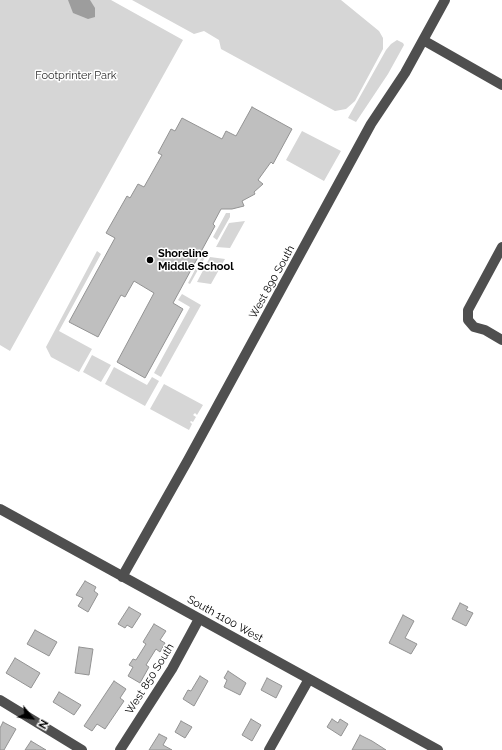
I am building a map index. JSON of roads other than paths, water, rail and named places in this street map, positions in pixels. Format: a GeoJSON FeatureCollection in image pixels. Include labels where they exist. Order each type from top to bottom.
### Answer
{"type":"FeatureCollection","features":[{"type":"Feature","properties":{"kind":"street","name":"West 890 South"},"geometry":{"type":"LineString","coordinates":[[122,576],[188,460],[371,124],[405,73],[445,0]]}},
{"type":"Feature","properties":{"kind":"street"},"geometry":{"type":"LineString","coordinates":[[423,40],[502,85]]}},
{"type":"Feature","properties":{"kind":"street"},"geometry":{"type":"LineString","coordinates":[[502,247],[468,310],[468,320],[474,327],[485,330],[502,340]]}},
{"type":"Feature","properties":{"kind":"street","name":"South 1100 West"},"geometry":{"type":"LineString","coordinates":[[0,509],[309,679],[423,746],[438,750]]}},
{"type":"Feature","properties":{"kind":"street","name":"West 850 South"},"geometry":{"type":"LineString","coordinates":[[120,750],[172,669],[199,619]]}},
{"type":"Feature","properties":{"kind":"street"},"geometry":{"type":"LineString","coordinates":[[269,750],[309,679]]}},
{"type":"Feature","properties":{"kind":"street"},"geometry":{"type":"LineString","coordinates":[[0,700],[82,750]]}},
{"type":"Feature","properties":{"kind":"place","name":"Shoreline Middle School"},"geometry":{"type":"Point","coordinates":[150,260]}},
{"type":"Feature","properties":{"kind":"park label","name":"Footprinter Park"},"geometry":{"type":"Point","coordinates":[76,76]}}]}
